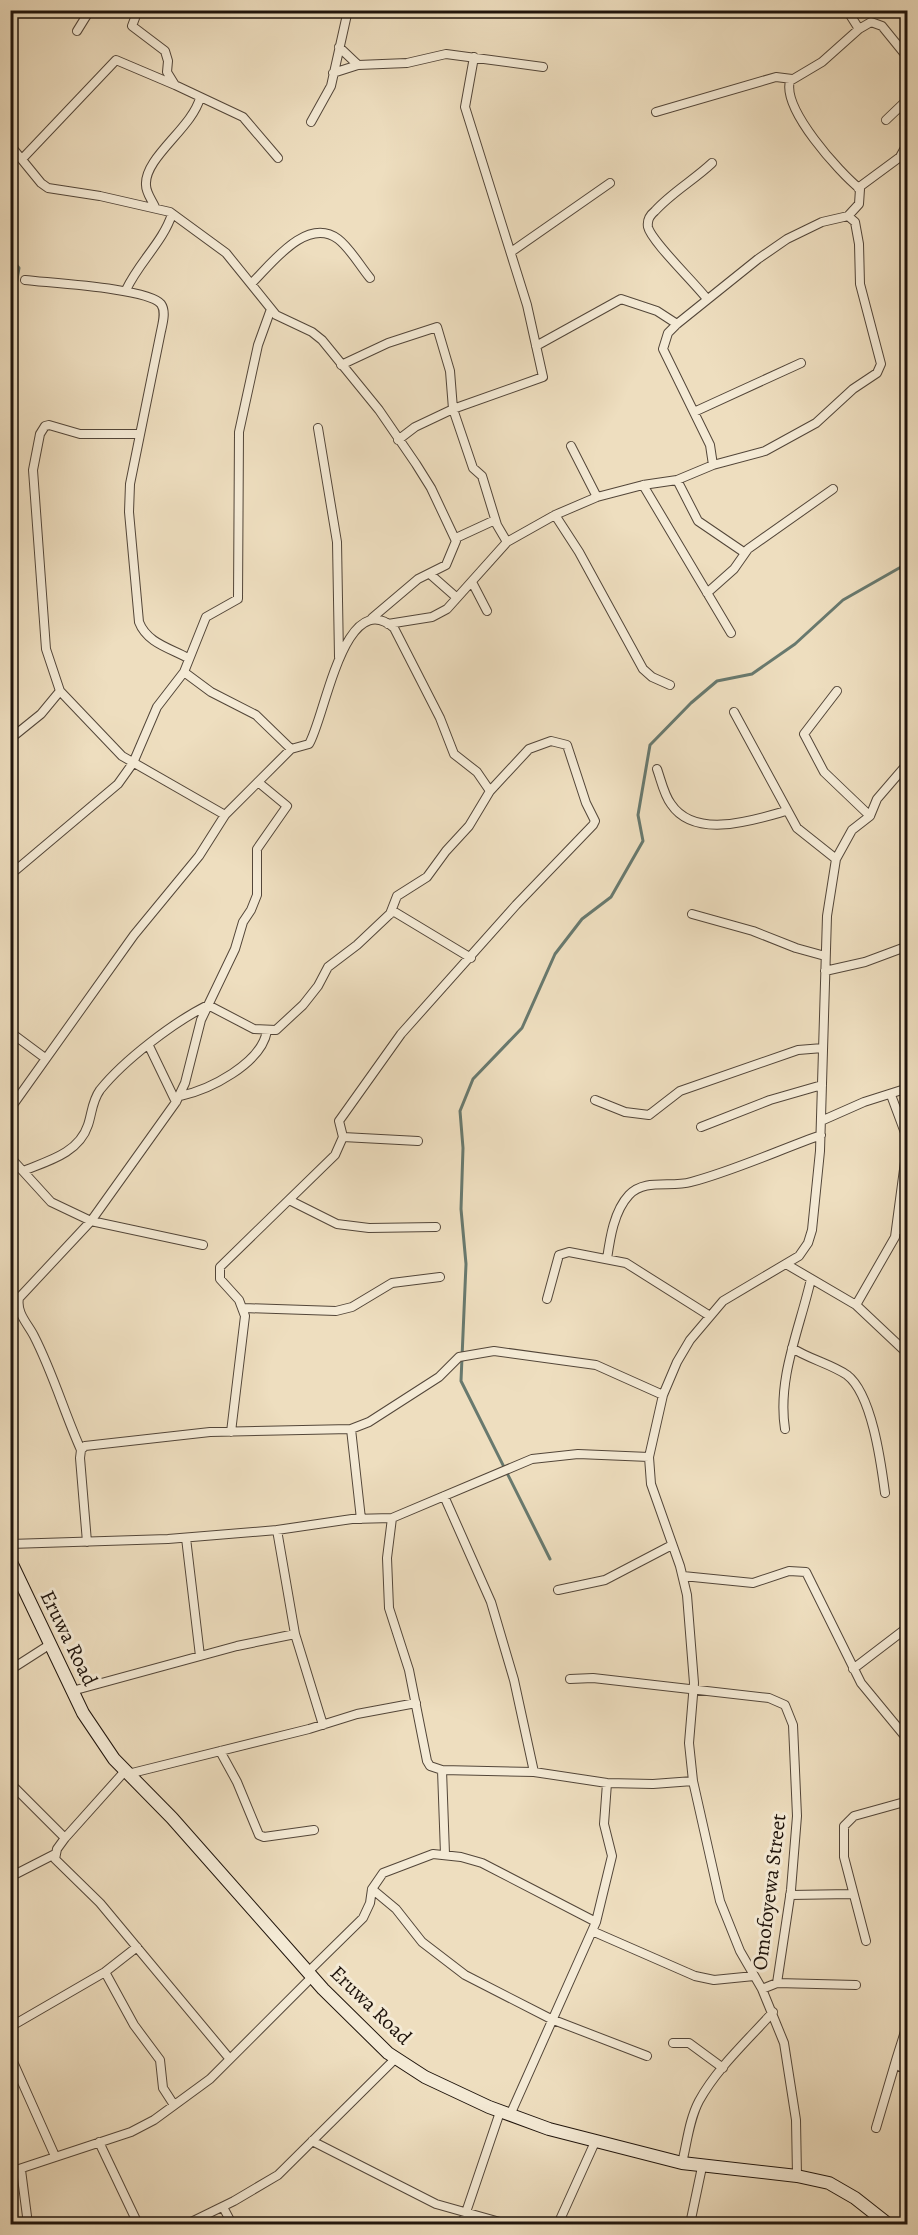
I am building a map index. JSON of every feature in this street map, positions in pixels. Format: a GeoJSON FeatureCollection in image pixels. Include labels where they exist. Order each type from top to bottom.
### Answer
{"type":"FeatureCollection","features":[{"type":"Feature","properties":{"kind":"main road","name":"Eruwa Road"},"geometry":{"type":"LineString","coordinates":[[10,1560],[72,1691],[102,1742],[127,1773],[172,1818],[361,2029],[396,2058],[425,2077],[505,2113],[596,2142],[702,2167],[796,2176],[829,2183],[888,2224]]}},
{"type":"Feature","properties":{"kind":"street"},"geometry":{"type":"LineString","coordinates":[[77,31],[90,10]]}},
{"type":"Feature","properties":{"kind":"street"},"geometry":{"type":"LineString","coordinates":[[138,10],[132,26],[165,51],[168,61],[167,72],[175,85]]}},
{"type":"Feature","properties":{"kind":"street"},"geometry":{"type":"LineString","coordinates":[[311,122],[331,86],[348,10]]}},
{"type":"Feature","properties":{"kind":"street"},"geometry":{"type":"LineString","coordinates":[[847,10],[859,28]]}},
{"type":"Feature","properties":{"kind":"street"},"geometry":{"type":"LineString","coordinates":[[656,112],[776,77],[792,79],[822,62],[859,28],[871,22],[879,23],[908,58]]}},
{"type":"Feature","properties":{"kind":"street"},"geometry":{"type":"LineString","coordinates":[[339,47],[358,65]]}},
{"type":"Feature","properties":{"kind":"street"},"geometry":{"type":"LineString","coordinates":[[333,73],[358,65],[407,63],[446,54],[543,67]]}},
{"type":"Feature","properties":{"kind":"street"},"geometry":{"type":"LineString","coordinates":[[398,440],[415,427],[453,409],[542,379],[544,372],[527,305],[465,107],[474,57]]}},
{"type":"Feature","properties":{"kind":"street"},"geometry":{"type":"LineString","coordinates":[[22,159],[116,60],[243,117],[278,158]]}},
{"type":"Feature","properties":{"kind":"street"},"geometry":{"type":"LineString","coordinates":[[713,465],[710,445],[663,349],[668,333],[694,313],[707,299],[788,239],[822,222],[848,216],[859,204],[858,188],[823,151],[795,109],[789,95],[792,79]]}},
{"type":"Feature","properties":{"kind":"street"},"geometry":{"type":"LineString","coordinates":[[155,207],[147,190],[146,177],[156,160],[194,116],[200,99]]}},
{"type":"Feature","properties":{"kind":"street"},"geometry":{"type":"LineString","coordinates":[[886,120],[908,99]]}},
{"type":"Feature","properties":{"kind":"street"},"geometry":{"type":"LineString","coordinates":[[10,145],[48,188],[155,207],[172,214],[217,245],[252,283],[279,318],[312,332],[379,410],[431,488],[456,538]]}},
{"type":"Feature","properties":{"kind":"street"},"geometry":{"type":"LineString","coordinates":[[858,188],[900,157],[906,146]]}},
{"type":"Feature","properties":{"kind":"street"},"geometry":{"type":"LineString","coordinates":[[707,299],[693,280],[653,238],[648,229],[648,221],[656,209],[692,182],[711,163]]}},
{"type":"Feature","properties":{"kind":"street"},"geometry":{"type":"LineString","coordinates":[[511,252],[610,183]]}},
{"type":"Feature","properties":{"kind":"street"},"geometry":{"type":"LineString","coordinates":[[126,290],[134,272],[166,231],[172,214]]}},
{"type":"Feature","properties":{"kind":"street"},"geometry":{"type":"LineString","coordinates":[[388,624],[438,614],[447,609],[507,542],[555,515],[597,497],[643,485],[677,480],[713,465],[765,451],[816,423],[880,368],[869,313],[860,284],[859,244],[855,222],[848,216]]}},
{"type":"Feature","properties":{"kind":"street"},"geometry":{"type":"LineString","coordinates":[[252,283],[292,245],[311,232],[321,232],[339,239],[370,278]]}},
{"type":"Feature","properties":{"kind":"street"},"geometry":{"type":"LineString","coordinates":[[25,280],[100,290],[126,290],[158,301],[164,314],[130,484],[129,512],[139,622],[146,635],[189,658]]}},
{"type":"Feature","properties":{"kind":"street"},"geometry":{"type":"LineString","coordinates":[[536,346],[621,299],[657,310],[677,324]]}},
{"type":"Feature","properties":{"kind":"street"},"geometry":{"type":"LineString","coordinates":[[10,874],[118,784],[133,763],[157,706],[184,672],[206,618],[238,599],[239,432],[258,345],[271,309]]}},
{"type":"Feature","properties":{"kind":"street"},"geometry":{"type":"LineString","coordinates":[[341,365],[388,343],[437,327],[450,371],[453,409],[473,468],[482,476],[495,519],[507,542]]}},
{"type":"Feature","properties":{"kind":"street"},"geometry":{"type":"LineString","coordinates":[[694,412],[801,363]]}},
{"type":"Feature","properties":{"kind":"street"},"geometry":{"type":"LineString","coordinates":[[139,434],[80,434],[49,425],[45,426],[40,434],[33,470],[46,649],[60,691],[117,751],[133,763],[225,815]]}},
{"type":"Feature","properties":{"kind":"street"},"geometry":{"type":"LineString","coordinates":[[318,428],[337,542],[339,657]]}},
{"type":"Feature","properties":{"kind":"street"},"geometry":{"type":"LineString","coordinates":[[571,446],[597,497]]}},
{"type":"Feature","properties":{"kind":"street"},"geometry":{"type":"LineString","coordinates":[[677,480],[698,521],[745,553]]}},
{"type":"Feature","properties":{"kind":"street"},"geometry":{"type":"LineString","coordinates":[[643,485],[731,633]]}},
{"type":"Feature","properties":{"kind":"street"},"geometry":{"type":"LineString","coordinates":[[706,593],[734,569],[745,553],[832,489]]}},
{"type":"Feature","properties":{"kind":"street"},"geometry":{"type":"LineString","coordinates":[[555,515],[579,552],[643,669],[652,677],[670,685]]}},
{"type":"Feature","properties":{"kind":"street"},"geometry":{"type":"LineString","coordinates":[[10,1109],[134,935],[198,856],[225,815],[291,749],[309,744],[339,657],[359,625],[372,618],[418,579],[431,575],[446,565],[456,538],[495,519]]}},
{"type":"Feature","properties":{"kind":"street"},"geometry":{"type":"LineString","coordinates":[[431,575],[456,597]]}},
{"type":"Feature","properties":{"kind":"street"},"geometry":{"type":"LineString","coordinates":[[472,582],[487,611]]}},
{"type":"Feature","properties":{"kind":"street"},"geometry":{"type":"LineString","coordinates":[[372,618],[394,628],[420,678],[454,754],[477,772],[490,791]]}},
{"type":"Feature","properties":{"kind":"street"},"geometry":{"type":"LineString","coordinates":[[184,672],[211,692],[256,715],[291,749]]}},
{"type":"Feature","properties":{"kind":"street"},"geometry":{"type":"LineString","coordinates":[[10,739],[41,714],[60,691]]}},
{"type":"Feature","properties":{"kind":"street"},"geometry":{"type":"LineString","coordinates":[[837,691],[804,734],[824,772],[870,816]]}},
{"type":"Feature","properties":{"kind":"street"},"geometry":{"type":"LineString","coordinates":[[734,712],[797,828],[836,860]]}},
{"type":"Feature","properties":{"kind":"street"},"geometry":{"type":"LineString","coordinates":[[231,1432],[245,1316],[244,1308],[220,1279],[220,1267],[334,1155],[343,1137],[339,1121],[401,1034],[595,821],[586,803],[570,750],[559,742],[551,741],[529,748],[490,791],[469,826],[446,851],[432,871],[397,896],[390,914]]}},
{"type":"Feature","properties":{"kind":"street"},"geometry":{"type":"LineString","coordinates":[[796,2176],[796,2120],[784,2043],[762,1989],[735,1941],[720,1901],[693,1781],[689,1743],[694,1690],[692,1641],[682,1576],[651,1484],[649,1457],[663,1395],[677,1362],[710,1316],[723,1301],[786,1264],[805,1250],[812,1230],[821,1134],[827,916],[836,860],[852,830],[870,816],[877,799],[908,763]]}},
{"type":"Feature","properties":{"kind":"street"},"geometry":{"type":"LineString","coordinates":[[657,769],[670,804],[690,819],[721,826],[786,811]]}},
{"type":"Feature","properties":{"kind":"street"},"geometry":{"type":"LineString","coordinates":[[87,1542],[81,1450],[62,1407],[49,1365],[18,1305],[19,1298],[92,1221],[178,1099],[201,1020],[257,895],[257,849],[287,806],[258,782]]}},
{"type":"Feature","properties":{"kind":"street"},"geometry":{"type":"LineString","coordinates":[[208,1005],[254,1029],[276,1030],[318,987],[328,967],[393,911],[400,913],[471,958]]}},
{"type":"Feature","properties":{"kind":"street"},"geometry":{"type":"LineString","coordinates":[[692,914],[753,931],[796,948],[825,956]]}},
{"type":"Feature","properties":{"kind":"street"},"geometry":{"type":"LineString","coordinates":[[825,971],[865,962],[908,946]]}},
{"type":"Feature","properties":{"kind":"street"},"geometry":{"type":"LineString","coordinates":[[17,1169],[51,1160],[78,1143],[84,1136],[100,1091],[175,1023],[208,1005]]}},
{"type":"Feature","properties":{"kind":"street"},"geometry":{"type":"LineString","coordinates":[[178,1099],[202,1091],[248,1062],[266,1039],[267,1031]]}},
{"type":"Feature","properties":{"kind":"street"},"geometry":{"type":"LineString","coordinates":[[10,1032],[45,1059]]}},
{"type":"Feature","properties":{"kind":"street"},"geometry":{"type":"LineString","coordinates":[[148,1046],[178,1099]]}},
{"type":"Feature","properties":{"kind":"street"},"geometry":{"type":"LineString","coordinates":[[595,1100],[625,1112],[649,1115],[681,1091],[798,1050],[823,1048]]}},
{"type":"Feature","properties":{"kind":"street"},"geometry":{"type":"LineString","coordinates":[[701,1127],[770,1100],[822,1085]]}},
{"type":"Feature","properties":{"kind":"street"},"geometry":{"type":"LineString","coordinates":[[821,1121],[864,1102],[908,1088]]}},
{"type":"Feature","properties":{"kind":"street"},"geometry":{"type":"LineString","coordinates":[[856,1305],[892,1245],[897,1229],[907,1138],[891,1095]]}},
{"type":"Feature","properties":{"kind":"street"},"geometry":{"type":"LineString","coordinates":[[607,1259],[614,1225],[623,1205],[637,1189],[646,1185],[691,1182],[821,1134]]}},
{"type":"Feature","properties":{"kind":"street"},"geometry":{"type":"LineString","coordinates":[[343,1137],[418,1141]]}},
{"type":"Feature","properties":{"kind":"street"},"geometry":{"type":"LineString","coordinates":[[10,1157],[17,1169],[51,1202],[92,1221],[203,1245]]}},
{"type":"Feature","properties":{"kind":"street"},"geometry":{"type":"LineString","coordinates":[[289,1200],[337,1224],[369,1228],[436,1227]]}},
{"type":"Feature","properties":{"kind":"street"},"geometry":{"type":"LineString","coordinates":[[897,1229],[908,1232]]}},
{"type":"Feature","properties":{"kind":"street"},"geometry":{"type":"LineString","coordinates":[[547,1299],[559,1255],[563,1252],[626,1263],[710,1316]]}},
{"type":"Feature","properties":{"kind":"street"},"geometry":{"type":"LineString","coordinates":[[786,1264],[856,1305],[908,1354]]}},
{"type":"Feature","properties":{"kind":"street"},"geometry":{"type":"LineString","coordinates":[[244,1308],[336,1311],[352,1307],[392,1283],[440,1277]]}},
{"type":"Feature","properties":{"kind":"street"},"geometry":{"type":"LineString","coordinates":[[785,1429],[782,1407],[792,1348],[802,1323],[811,1279]]}},
{"type":"Feature","properties":{"kind":"street"},"geometry":{"type":"LineString","coordinates":[[792,1348],[808,1359],[846,1374],[860,1389],[866,1404],[885,1493]]}},
{"type":"Feature","properties":{"kind":"street"},"geometry":{"type":"LineString","coordinates":[[81,1450],[85,1446],[98,1444],[231,1432],[351,1429],[369,1422],[439,1377],[456,1359],[494,1351],[563,1359],[612,1370],[663,1395]]}},
{"type":"Feature","properties":{"kind":"street"},"geometry":{"type":"LineString","coordinates":[[351,1429],[361,1519]]}},
{"type":"Feature","properties":{"kind":"street"},"geometry":{"type":"LineString","coordinates":[[10,1544],[186,1538],[277,1530],[361,1519],[392,1518],[532,1459],[578,1454],[649,1457]]}},
{"type":"Feature","properties":{"kind":"street"},"geometry":{"type":"LineString","coordinates":[[444,1496],[491,1602],[514,1680],[534,1772]]}},
{"type":"Feature","properties":{"kind":"street"},"geometry":{"type":"LineString","coordinates":[[392,1518],[387,1558],[389,1608],[409,1670],[427,1761],[430,1766],[442,1770],[534,1772],[607,1783],[653,1784],[693,1781]]}},
{"type":"Feature","properties":{"kind":"street"},"geometry":{"type":"LineString","coordinates":[[277,1530],[295,1634],[323,1725]]}},
{"type":"Feature","properties":{"kind":"street"},"geometry":{"type":"LineString","coordinates":[[186,1538],[200,1656]]}},
{"type":"Feature","properties":{"kind":"street"},"geometry":{"type":"LineString","coordinates":[[558,1590],[605,1580],[672,1545]]}},
{"type":"Feature","properties":{"kind":"street"},"geometry":{"type":"LineString","coordinates":[[682,1576],[753,1583],[789,1571],[806,1572],[853,1669],[879,1707],[908,1740]]}},
{"type":"Feature","properties":{"kind":"street"},"geometry":{"type":"LineString","coordinates":[[853,1669],[908,1627]]}},
{"type":"Feature","properties":{"kind":"street"},"geometry":{"type":"LineString","coordinates":[[72,1691],[200,1656],[295,1634]]}},
{"type":"Feature","properties":{"kind":"street"},"geometry":{"type":"LineString","coordinates":[[10,1670],[49,1645]]}},
{"type":"Feature","properties":{"kind":"street"},"geometry":{"type":"LineString","coordinates":[[570,1679],[593,1678],[694,1690]]}},
{"type":"Feature","properties":{"kind":"street","name":"Omofoyewa Street"},"geometry":{"type":"LineString","coordinates":[[694,1690],[769,1698],[785,1705],[793,1725],[797,1816],[790,1895],[777,1983],[762,1989]]}},
{"type":"Feature","properties":{"kind":"street"},"geometry":{"type":"LineString","coordinates":[[10,1878],[55,1854],[65,1838],[127,1773],[323,1725],[357,1714],[416,1703]]}},
{"type":"Feature","properties":{"kind":"street"},"geometry":{"type":"LineString","coordinates":[[220,1751],[237,1782],[259,1835],[264,1837],[314,1830]]}},
{"type":"Feature","properties":{"kind":"street"},"geometry":{"type":"LineString","coordinates":[[442,1770],[445,1854]]}},
{"type":"Feature","properties":{"kind":"street"},"geometry":{"type":"LineString","coordinates":[[10,1783],[65,1838]]}},
{"type":"Feature","properties":{"kind":"street"},"geometry":{"type":"LineString","coordinates":[[462,2224],[505,2113],[594,1926],[612,1856],[604,1824],[607,1783]]}},
{"type":"Feature","properties":{"kind":"street"},"geometry":{"type":"LineString","coordinates":[[866,1941],[844,1857],[844,1826],[854,1816],[908,1801]]}},
{"type":"Feature","properties":{"kind":"street"},"geometry":{"type":"LineString","coordinates":[[55,1854],[59,1863],[100,1903],[229,2058]]}},
{"type":"Feature","properties":{"kind":"street"},"geometry":{"type":"LineString","coordinates":[[10,2172],[131,2133],[210,2079],[363,1918],[370,1903],[372,1889],[382,1873],[424,1856],[445,1854],[482,1863],[594,1926],[695,1976],[714,1980],[754,1976]]}},
{"type":"Feature","properties":{"kind":"street"},"geometry":{"type":"LineString","coordinates":[[372,1889],[396,1909],[422,1942],[465,1975],[551,2019],[647,2056]]}},
{"type":"Feature","properties":{"kind":"street"},"geometry":{"type":"LineString","coordinates":[[790,1895],[852,1894]]}},
{"type":"Feature","properties":{"kind":"street"},"geometry":{"type":"LineString","coordinates":[[10,2027],[105,1972],[137,1947]]}},
{"type":"Feature","properties":{"kind":"street"},"geometry":{"type":"LineString","coordinates":[[105,1972],[134,2025],[160,2060],[163,2088],[174,2105]]}},
{"type":"Feature","properties":{"kind":"street"},"geometry":{"type":"LineString","coordinates":[[777,1983],[856,1985]]}},
{"type":"Feature","properties":{"kind":"street"},"geometry":{"type":"LineString","coordinates":[[682,2163],[690,2127],[699,2101],[723,2068],[772,2012]]}},
{"type":"Feature","properties":{"kind":"street"},"geometry":{"type":"LineString","coordinates":[[876,2128],[908,2022]]}},
{"type":"Feature","properties":{"kind":"street"},"geometry":{"type":"LineString","coordinates":[[674,2043],[689,2043],[723,2068]]}},
{"type":"Feature","properties":{"kind":"street"},"geometry":{"type":"LineString","coordinates":[[10,2055],[55,2156]]}},
{"type":"Feature","properties":{"kind":"street"},"geometry":{"type":"LineString","coordinates":[[897,2057],[899,2066],[908,2071]]}},
{"type":"Feature","properties":{"kind":"street"},"geometry":{"type":"LineString","coordinates":[[187,2224],[223,2207],[278,2175],[396,2058]]}},
{"type":"Feature","properties":{"kind":"street"},"geometry":{"type":"LineString","coordinates":[[312,2141],[436,2204],[507,2224]]}},
{"type":"Feature","properties":{"kind":"street"},"geometry":{"type":"LineString","coordinates":[[99,2142],[138,2224]]}},
{"type":"Feature","properties":{"kind":"street"},"geometry":{"type":"LineString","coordinates":[[558,2224],[596,2142]]}},
{"type":"Feature","properties":{"kind":"street"},"geometry":{"type":"LineString","coordinates":[[690,2224],[702,2167]]}},
{"type":"Feature","properties":{"kind":"street"},"geometry":{"type":"LineString","coordinates":[[21,2170],[26,2224]]}},
{"type":"Feature","properties":{"kind":"street"},"geometry":{"type":"LineString","coordinates":[[223,2207],[232,2224]]}},
{"type":"Feature","properties":{"kind":"waterway"},"geometry":{"type":"LineString","coordinates":[[10,257],[19,268],[10,319]]}},
{"type":"Feature","properties":{"kind":"waterway"},"geometry":{"type":"LineString","coordinates":[[550,1559],[461,1381],[466,1264],[461,1209],[463,1148],[460,1111],[473,1079],[522,1028],[555,954],[582,919],[611,897],[643,841],[638,815],[650,745],[691,703],[717,681],[752,674],[795,644],[843,600],[908,563]]}}]}
